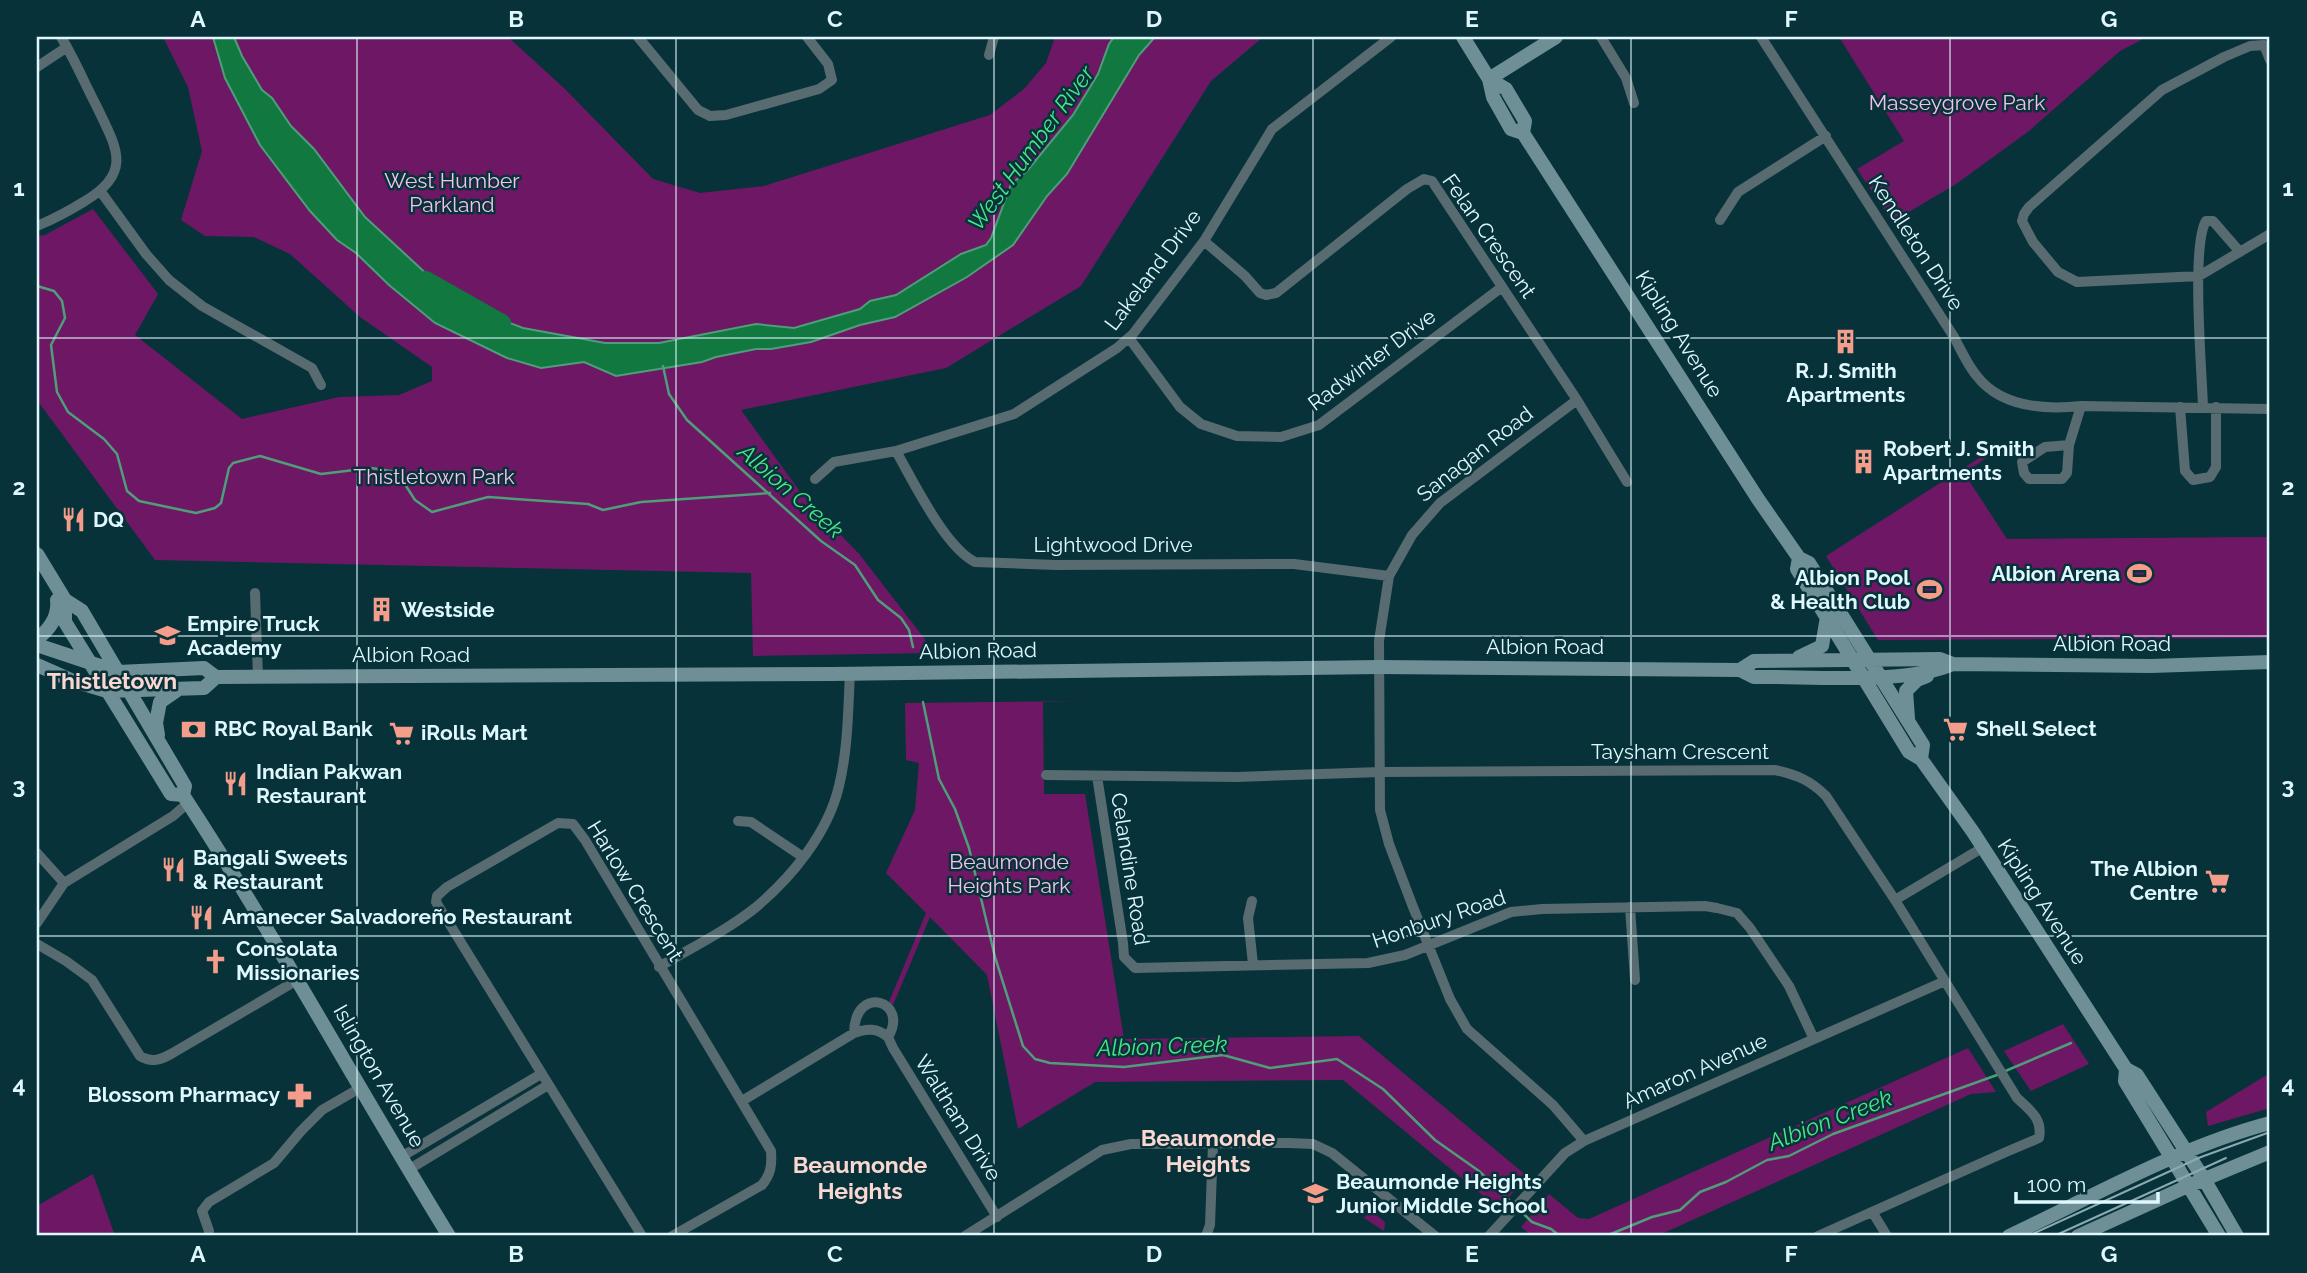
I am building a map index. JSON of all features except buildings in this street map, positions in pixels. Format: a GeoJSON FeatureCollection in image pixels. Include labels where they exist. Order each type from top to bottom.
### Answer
{"type":"FeatureCollection","features":[{"type":"Feature","properties":{"kind":"main road","name":"Kipling Avenue"},"geometry":{"type":"LineString","coordinates":[[1463,37],[1489,79],[1506,89],[1525,121],[1523,133],[1758,499],[1799,558],[1809,563],[1923,745],[1922,759]]}},
{"type":"Feature","properties":{"kind":"main road"},"geometry":{"type":"LineString","coordinates":[[1489,79],[1556,37]]}},
{"type":"Feature","properties":{"kind":"main road","name":"Islington Avenue"},"geometry":{"type":"LineString","coordinates":[[37,554],[65,600],[82,611],[160,740],[185,786],[185,799],[299,979],[360,1088],[449,1236]]}},
{"type":"Feature","properties":{"kind":"main road","name":"Kipling Avenue"},"geometry":{"type":"LineString","coordinates":[[1799,558],[1797,569],[1909,752],[1922,759],[2126,1069],[2137,1074],[2204,1179],[2236,1236]]}},
{"type":"Feature","properties":{"kind":"main road"},"geometry":{"type":"LineString","coordinates":[[37,639],[53,623],[58,609],[51,579]]}},
{"type":"Feature","properties":{"kind":"main road","name":"Islington Avenue"},"geometry":{"type":"LineString","coordinates":[[65,600],[65,622],[171,794],[185,799]]}},
{"type":"Feature","properties":{"kind":"main road"},"geometry":{"type":"LineString","coordinates":[[1794,659],[1822,646],[1827,617]]}},
{"type":"Feature","properties":{"kind":"main road","name":"Albion Road"},"geometry":{"type":"LineString","coordinates":[[37,645],[118,672],[204,668],[216,677],[1379,667],[1740,670],[1754,677],[1863,677],[1937,672],[1954,664]]}},
{"type":"Feature","properties":{"kind":"main road","name":"Albion Road"},"geometry":{"type":"LineString","coordinates":[[1740,670],[1754,661],[1794,659],[1940,659],[1954,664],[2151,666],[2270,662]]}},
{"type":"Feature","properties":{"kind":"main road","name":"Albion Road"},"geometry":{"type":"LineString","coordinates":[[37,666],[107,691],[204,688],[216,677]]}},
{"type":"Feature","properties":{"kind":"main road"},"geometry":{"type":"LineString","coordinates":[[1909,722],[1906,691],[1917,680],[1937,672]]}},
{"type":"Feature","properties":{"kind":"main road"},"geometry":{"type":"LineString","coordinates":[[160,740],[156,723],[160,702],[179,689]]}},
{"type":"Feature","properties":{"kind":"main road","name":"Kipling Avenue"},"geometry":{"type":"LineString","coordinates":[[2126,1069],[2125,1081],[2219,1236]]}},
{"type":"Feature","properties":{"kind":"main road"},"geometry":{"type":"LineString","coordinates":[[2009,1236],[2172,1158],[2270,1123]]}},
{"type":"Feature","properties":{"kind":"main road"},"geometry":{"type":"LineString","coordinates":[[2078,1236],[2270,1152]]}},
{"type":"Feature","properties":{"kind":"street"},"geometry":{"type":"LineString","coordinates":[[37,226],[57,218],[101,192],[115,174],[117,164],[113,140],[61,37]]}},
{"type":"Feature","properties":{"kind":"street"},"geometry":{"type":"LineString","coordinates":[[638,37],[698,110],[710,116],[726,115],[819,89],[832,80],[828,64],[807,37]]}},
{"type":"Feature","properties":{"kind":"street"},"geometry":{"type":"LineString","coordinates":[[989,55],[994,37]]}},
{"type":"Feature","properties":{"kind":"street","name":"Lakeland Drive"},"geometry":{"type":"LineString","coordinates":[[815,480],[834,462],[896,451],[1014,414],[1129,338],[1204,241],[1272,130],[1391,37]]}},
{"type":"Feature","properties":{"kind":"street"},"geometry":{"type":"LineString","coordinates":[[1601,37],[1626,78],[1634,103]]}},
{"type":"Feature","properties":{"kind":"street","name":"Kendleton Drive"},"geometry":{"type":"LineString","coordinates":[[1761,37],[1978,377],[2005,397],[2025,405],[2055,408],[2081,406],[2270,409]]}},
{"type":"Feature","properties":{"kind":"street"},"geometry":{"type":"LineString","coordinates":[[2270,60],[2264,45],[2250,46],[2162,90],[2024,214],[2022,222],[2033,242],[2058,272],[2077,282],[2199,276],[2270,234]]}},
{"type":"Feature","properties":{"kind":"street"},"geometry":{"type":"LineString","coordinates":[[37,67],[67,47]]}},
{"type":"Feature","properties":{"kind":"street"},"geometry":{"type":"LineString","coordinates":[[1720,220],[1738,192],[1826,136]]}},
{"type":"Feature","properties":{"kind":"street","name":"Felan Crescent"},"geometry":{"type":"LineString","coordinates":[[1204,241],[1245,276],[1260,293],[1276,293],[1408,189],[1424,179],[1432,181],[1628,482]]}},
{"type":"Feature","properties":{"kind":"street"},"geometry":{"type":"LineString","coordinates":[[101,192],[146,254],[169,280],[202,306],[312,368],[321,385]]}},
{"type":"Feature","properties":{"kind":"street"},"geometry":{"type":"LineString","coordinates":[[2203,408],[2199,276],[2201,231],[2206,221],[2213,221],[2240,252]]}},
{"type":"Feature","properties":{"kind":"street","name":"Radwinter Drive"},"geometry":{"type":"LineString","coordinates":[[1129,338],[1180,407],[1201,424],[1237,436],[1281,437],[1319,425],[1502,287]]}},
{"type":"Feature","properties":{"kind":"street","name":"Sanagan Road"},"geometry":{"type":"LineString","coordinates":[[1577,400],[1440,503],[1412,535],[1389,576],[1379,641],[1380,810],[1389,844],[1450,999],[1468,1029],[1553,1105],[1584,1141]]}},
{"type":"Feature","properties":{"kind":"street"},"geometry":{"type":"LineString","coordinates":[[2069,444],[2045,447],[2022,462],[2029,480],[2062,479],[2067,473],[2069,444],[2081,406]]}},
{"type":"Feature","properties":{"kind":"street"},"geometry":{"type":"LineString","coordinates":[[2180,407],[2185,471],[2193,480],[2210,477],[2216,467],[2216,407]]}},
{"type":"Feature","properties":{"kind":"street","name":"Lightwood Drive"},"geometry":{"type":"LineString","coordinates":[[896,451],[950,540],[965,557],[975,562],[1056,565],[1294,564],[1389,576]]}},
{"type":"Feature","properties":{"kind":"street"},"geometry":{"type":"LineString","coordinates":[[255,593],[258,677]]}},
{"type":"Feature","properties":{"kind":"street"},"geometry":{"type":"LineString","coordinates":[[659,967],[754,908],[803,857],[818,835],[839,788],[846,747],[850,673]]}},
{"type":"Feature","properties":{"kind":"street","name":"Taysham Crescent"},"geometry":{"type":"LineString","coordinates":[[1046,775],[1237,777],[1380,772],[1775,770],[1812,782],[1826,796],[1895,900],[2018,1098],[2038,1119],[2040,1130],[2039,1138],[1818,1236]]}},
{"type":"Feature","properties":{"kind":"street","name":"Celandine Road"},"geometry":{"type":"LineString","coordinates":[[1097,776],[1124,957],[1131,966]]}},
{"type":"Feature","properties":{"kind":"street"},"geometry":{"type":"LineString","coordinates":[[37,923],[64,883],[173,816],[185,799]]}},
{"type":"Feature","properties":{"kind":"street"},"geometry":{"type":"LineString","coordinates":[[738,821],[751,822],[803,857]]}},
{"type":"Feature","properties":{"kind":"street","name":"Harlow Crescent"},"geometry":{"type":"LineString","coordinates":[[642,1236],[436,902],[442,891],[558,823],[573,824],[585,840],[771,1151],[769,1176],[762,1185],[672,1236]]}},
{"type":"Feature","properties":{"kind":"street"},"geometry":{"type":"LineString","coordinates":[[1895,900],[1982,848]]}},
{"type":"Feature","properties":{"kind":"street"},"geometry":{"type":"LineString","coordinates":[[37,853],[64,883]]}},
{"type":"Feature","properties":{"kind":"street"},"geometry":{"type":"LineString","coordinates":[[1252,901],[1248,918],[1252,964]]}},
{"type":"Feature","properties":{"kind":"street","name":"Honbury Road"},"geometry":{"type":"LineString","coordinates":[[1131,966],[1368,963],[1405,955],[1511,912],[1705,906],[1737,914],[1750,928],[1789,986],[1814,1039]]}},
{"type":"Feature","properties":{"kind":"street"},"geometry":{"type":"LineString","coordinates":[[1630,907],[1635,980]]}},
{"type":"Feature","properties":{"kind":"street"},"geometry":{"type":"LineString","coordinates":[[37,944],[92,980],[140,1056],[147,1060],[161,1059],[171,1054],[299,979]]}},
{"type":"Feature","properties":{"kind":"street","name":"Amaron Avenue"},"geometry":{"type":"LineString","coordinates":[[1489,1236],[1565,1153],[1584,1141],[1945,981]]}},
{"type":"Feature","properties":{"kind":"street","name":"Waltham Drive"},"geometry":{"type":"LineString","coordinates":[[854,1032],[858,1010],[867,1003],[879,1002],[888,1007],[894,1016],[894,1026],[888,1037],[996,1217]]}},
{"type":"Feature","properties":{"kind":"street"},"geometry":{"type":"LineString","coordinates":[[742,1101],[854,1032],[866,1028],[881,1031],[888,1037]]}},
{"type":"Feature","properties":{"kind":"street"},"geometry":{"type":"LineString","coordinates":[[405,1163],[541,1074]]}},
{"type":"Feature","properties":{"kind":"street"},"geometry":{"type":"LineString","coordinates":[[405,1163],[548,1085]]}},
{"type":"Feature","properties":{"kind":"street"},"geometry":{"type":"LineString","coordinates":[[209,1231],[202,1211],[209,1202],[274,1163],[322,1110],[360,1088]]}},
{"type":"Feature","properties":{"kind":"street"},"geometry":{"type":"LineString","coordinates":[[965,1236],[1102,1150],[1131,1144],[1312,1144],[1342,1160],[1435,1236]]}},
{"type":"Feature","properties":{"kind":"street"},"geometry":{"type":"LineString","coordinates":[[1206,1236],[1210,1226],[1213,1144]]}},
{"type":"Feature","properties":{"kind":"street"},"geometry":{"type":"LineString","coordinates":[[1873,1213],[1887,1236]]}},
{"type":"Feature","properties":{"kind":"green space","name":"West Humber Parkland"},"geometry":{"type":"Polygon","coordinates":[[[163,37],[508,37],[564,88],[653,179],[700,193],[764,186],[990,115],[1025,88],[1046,63],[1055,37],[1263,37],[1211,81],[1081,286],[946,368],[741,410],[801,493],[860,555],[924,638],[931,653],[753,656],[751,573],[155,560],[37,400],[37,236],[45,235],[93,209],[158,294],[135,335],[242,419],[339,397],[399,395],[432,381],[432,367],[360,317],[290,254],[254,237],[205,236],[181,220],[202,151],[188,87],[163,37]]]}},
{"type":"Feature","properties":{"kind":"green space","name":"Masseygrove Park"},"geometry":{"type":"Polygon","coordinates":[[[1839,37],[2147,37],[2120,51],[2029,131],[1956,184],[1892,222],[1857,169],[1904,141],[1839,37]]]}},
{"type":"Feature","properties":{"kind":"green space","name":"Albion Arena"},"geometry":{"type":"Polygon","coordinates":[[[1998,446],[2000,449],[1964,473],[2007,539],[2270,537],[2270,638],[1878,640],[1826,556],[1998,446]]]}},
{"type":"Feature","properties":{"kind":"green space","name":"Beaumonde Heights Park"},"geometry":{"type":"Polygon","coordinates":[[[1082,701],[1043,702],[1044,794],[1085,794],[1124,1039],[1359,1036],[1527,1176],[1499,1209],[1343,1080],[1095,1082],[1018,1129],[987,975],[930,917],[893,1005],[889,1002],[926,913],[886,873],[915,810],[919,763],[906,760],[905,703],[1082,701]]]}},
{"type":"Feature","properties":{"kind":"green space"},"geometry":{"type":"Polygon","coordinates":[[[2063,1024],[2089,1064],[2031,1091],[2004,1051],[2063,1024]]]}},
{"type":"Feature","properties":{"kind":"green space"},"geometry":{"type":"Polygon","coordinates":[[[1968,1048],[1996,1092],[1971,1094],[1657,1236],[1532,1236],[1521,1227],[1549,1194],[1578,1218],[1589,1219],[1968,1048]]]}},
{"type":"Feature","properties":{"kind":"green space"},"geometry":{"type":"Polygon","coordinates":[[[2270,1073],[2270,1108],[2208,1126],[2206,1112],[2270,1073]]]}},
{"type":"Feature","properties":{"kind":"green space"},"geometry":{"type":"Polygon","coordinates":[[[93,1174],[115,1236],[37,1236],[37,1206],[93,1174]]]}},
{"type":"Feature","properties":{"kind":"green space"},"geometry":{"type":"Polygon","coordinates":[[[1370,1210],[1385,1222],[1384,1231],[1364,1218],[1370,1210]]]}},
{"type":"Feature","properties":{"kind":"shaded area"},"geometry":{"type":"Polygon","coordinates":[[[213,37],[234,37],[262,90],[272,98],[291,126],[314,149],[365,217],[458,303],[523,328],[605,343],[659,343],[756,324],[794,328],[860,309],[870,301],[896,295],[961,254],[986,245],[1011,184],[1027,171],[1073,115],[1098,74],[1114,37],[1155,37],[1139,55],[1067,174],[1047,196],[1013,245],[967,277],[895,317],[860,325],[811,342],[756,349],[702,362],[616,376],[584,362],[541,368],[507,358],[435,323],[389,285],[356,253],[337,240],[310,211],[260,145],[225,78],[213,37]]]}},
{"type":"Feature","properties":{"kind":"waterway","name":"West Humber River"},"geometry":{"type":"LineString","coordinates":[[426,280],[502,323]]}},
{"type":"Feature","properties":{"kind":"waterway"},"geometry":{"type":"LineString","coordinates":[[37,286],[54,291],[62,301],[65,318],[51,345],[57,392],[68,412],[104,439],[117,454],[127,491],[139,501],[196,513],[215,508],[221,503],[229,468],[233,463],[260,456],[321,474],[371,468],[397,472],[415,500],[432,512],[488,497],[588,504],[603,510],[641,502],[770,493]]}},
{"type":"Feature","properties":{"kind":"waterway","name":"Albion Creek"},"geometry":{"type":"LineString","coordinates":[[663,366],[669,394],[687,420],[821,541],[855,565],[878,600],[901,618],[909,630],[913,647]]}},
{"type":"Feature","properties":{"kind":"waterway","name":"Albion Creek"},"geometry":{"type":"LineString","coordinates":[[923,702],[939,779],[955,809],[969,848],[995,957],[1023,1046],[1035,1059],[1050,1063],[1124,1067],[1223,1055],[1270,1068],[1337,1059],[1383,1089],[1435,1140],[1479,1171],[1532,1222],[1551,1229],[1560,1236]]}},
{"type":"Feature","properties":{"kind":"waterway","name":"Albion Creek"},"geometry":{"type":"LineString","coordinates":[[2003,1072],[2071,1043]]}},
{"type":"Feature","properties":{"kind":"waterway","name":"Albion Creek"},"geometry":{"type":"LineString","coordinates":[[1606,1236],[1652,1217],[1680,1210],[1700,1192],[1726,1182],[1767,1160],[1789,1156],[1833,1134],[1997,1075]]}},
{"type":"Feature","properties":{"kind":"tram line"},"geometry":{"type":"LineString","coordinates":[[2028,1236],[2201,1157],[2270,1132]]}},
{"type":"Feature","properties":{"kind":"tram line"},"geometry":{"type":"LineString","coordinates":[[2054,1236],[2226,1158]]}},
{"type":"Feature","properties":{"kind":"place","name":"R. J. Smith Apartments"},"geometry":{"type":"Point","coordinates":[1846,342]}},
{"type":"Feature","properties":{"kind":"place","name":"Robert J. Smith Apartments"},"geometry":{"type":"Point","coordinates":[1863,461]}},
{"type":"Feature","properties":{"kind":"place","name":"DQ"},"geometry":{"type":"Point","coordinates":[73,520]}},
{"type":"Feature","properties":{"kind":"place","name":"Albion Arena"},"geometry":{"type":"Point","coordinates":[2140,574]}},
{"type":"Feature","properties":{"kind":"place","name":"Albion Pool & Health Club"},"geometry":{"type":"Point","coordinates":[1930,590]}},
{"type":"Feature","properties":{"kind":"place","name":"Westside"},"geometry":{"type":"Point","coordinates":[381,610]}},
{"type":"Feature","properties":{"kind":"place","name":"Empire Truck Academy"},"geometry":{"type":"Point","coordinates":[167,636]}},
{"type":"Feature","properties":{"kind":"place","name":"RBC Royal Bank"},"geometry":{"type":"Point","coordinates":[194,729]}},
{"type":"Feature","properties":{"kind":"place","name":"Shell Select"},"geometry":{"type":"Point","coordinates":[1956,729]}},
{"type":"Feature","properties":{"kind":"place","name":"iRolls Mart"},"geometry":{"type":"Point","coordinates":[401,733]}},
{"type":"Feature","properties":{"kind":"place","name":"Indian Pakwan Restaurant"},"geometry":{"type":"Point","coordinates":[236,784]}},
{"type":"Feature","properties":{"kind":"place","name":"Bangali Sweets & Restaurant"},"geometry":{"type":"Point","coordinates":[173,870]}},
{"type":"Feature","properties":{"kind":"place","name":"The Albion Centre"},"geometry":{"type":"Point","coordinates":[2218,881]}},
{"type":"Feature","properties":{"kind":"place","name":"Amanecer Salvadoreño Restaurant"},"geometry":{"type":"Point","coordinates":[202,917]}},
{"type":"Feature","properties":{"kind":"place","name":"Consolata Missionaries"},"geometry":{"type":"Point","coordinates":[216,961]}},
{"type":"Feature","properties":{"kind":"place","name":"Blossom Pharmacy"},"geometry":{"type":"Point","coordinates":[300,1095]}},
{"type":"Feature","properties":{"kind":"place","name":"Beaumonde Heights Junior Middle School"},"geometry":{"type":"Point","coordinates":[1316,1194]}},
{"type":"Feature","properties":{"kind":"district","name":"Thistletown"},"geometry":{"type":"Point","coordinates":[112,681]}},
{"type":"Feature","properties":{"kind":"district","name":"Beaumonde Heights"},"geometry":{"type":"Point","coordinates":[1208,1151]}},
{"type":"Feature","properties":{"kind":"district","name":"Beaumonde Heights"},"geometry":{"type":"Point","coordinates":[860,1178]}},
{"type":"Feature","properties":{"kind":"park label","name":"Thistletown Park"},"geometry":{"type":"Point","coordinates":[434,477]}}]}
